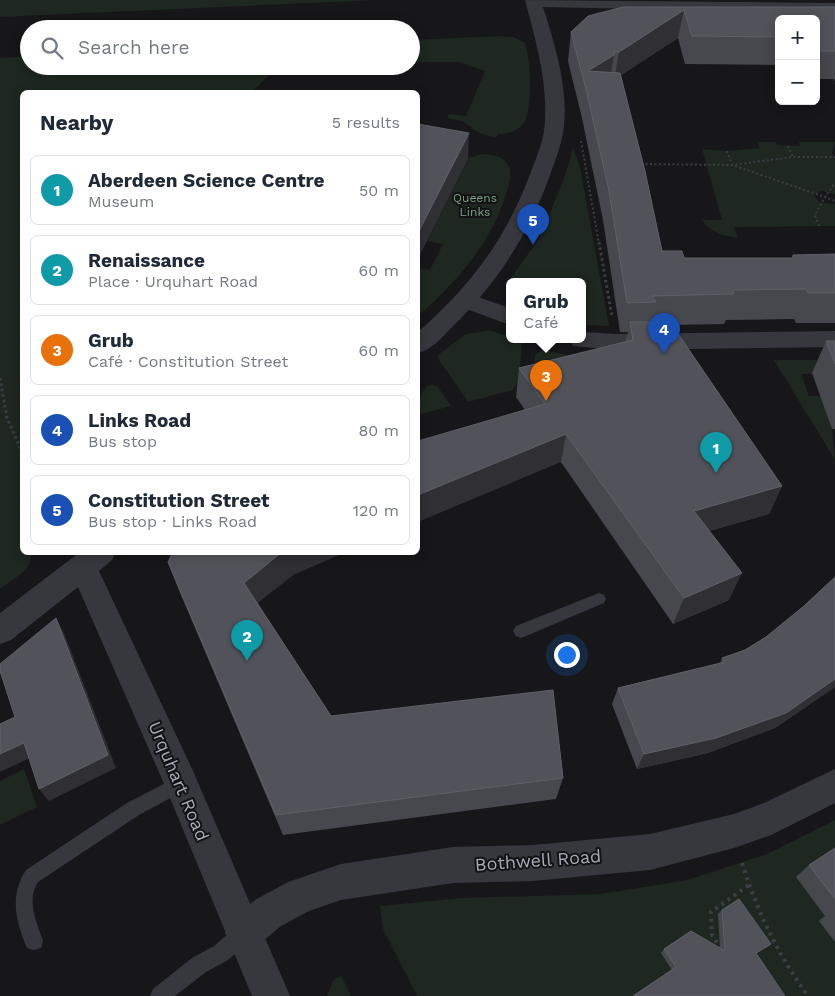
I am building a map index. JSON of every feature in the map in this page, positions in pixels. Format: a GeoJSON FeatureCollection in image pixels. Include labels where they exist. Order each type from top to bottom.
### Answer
{"type":"FeatureCollection","features":[{"type":"Feature","properties":{"kind":"street"},"geometry":{"type":"LineString","coordinates":[[420,344],[466,300],[502,257],[518,230],[549,152],[554,127],[554,97],[540,10],[835,8]]}},
{"type":"Feature","properties":{"kind":"street"},"geometry":{"type":"LineString","coordinates":[[589,20],[775,19]]}},
{"type":"Feature","properties":{"kind":"street"},"geometry":{"type":"LineString","coordinates":[[820,19],[835,19]]}},
{"type":"Feature","properties":{"kind":"street"},"geometry":{"type":"LineString","coordinates":[[466,300],[506,315]]}},
{"type":"Feature","properties":{"kind":"street"},"geometry":{"type":"LineString","coordinates":[[586,340],[617,342],[835,339]]}},
{"type":"Feature","properties":{"kind":"street"},"geometry":{"type":"LineString","coordinates":[[0,631],[93,560]]}},
{"type":"Feature","properties":{"kind":"street","name":"Urquhart Road"},"geometry":{"type":"LineString","coordinates":[[93,560],[108,619],[181,783],[271,996]]}},
{"type":"Feature","properties":{"kind":"street","name":"Bothwell Road"},"geometry":{"type":"LineString","coordinates":[[244,933],[268,912],[302,895],[341,882],[453,865],[533,863],[650,852],[734,831],[771,818],[835,786]]}},
{"type":"Feature","properties":{"kind":"lane"},"geometry":{"type":"LineString","coordinates":[[521,631],[599,599]]}},
{"type":"Feature","properties":{"kind":"lane"},"geometry":{"type":"LineString","coordinates":[[34,941],[22,898],[24,886],[32,876],[133,809],[181,783]]}},
{"type":"Feature","properties":{"kind":"lane"},"geometry":{"type":"LineString","coordinates":[[160,996],[199,965],[221,954],[244,933]]}},
{"type":"Feature","properties":{"kind":"path"},"geometry":{"type":"LineString","coordinates":[[579,136],[586,164],[617,342]]}},
{"type":"Feature","properties":{"kind":"path"},"geometry":{"type":"LineString","coordinates":[[788,146],[793,158]]}},
{"type":"Feature","properties":{"kind":"path"},"geometry":{"type":"LineString","coordinates":[[728,151],[732,165]]}},
{"type":"Feature","properties":{"kind":"path"},"geometry":{"type":"LineString","coordinates":[[640,164],[732,165],[793,158],[835,157]]}},
{"type":"Feature","properties":{"kind":"path"},"geometry":{"type":"LineString","coordinates":[[586,164],[592,164]]}},
{"type":"Feature","properties":{"kind":"path"},"geometry":{"type":"LineString","coordinates":[[732,165],[835,201]]}},
{"type":"Feature","properties":{"kind":"path"},"geometry":{"type":"LineString","coordinates":[[819,226],[815,216],[835,183]]}},
{"type":"Feature","properties":{"kind":"path"},"geometry":{"type":"LineString","coordinates":[[0,378],[7,418],[20,447]]}},
{"type":"Feature","properties":{"kind":"path"},"geometry":{"type":"LineString","coordinates":[[734,831],[749,885],[774,942],[808,996]]}},
{"type":"Feature","properties":{"kind":"path"},"geometry":{"type":"LineString","coordinates":[[721,949],[712,935],[711,912],[749,885]]}},
{"type":"Feature","properties":{"kind":"green space"},"geometry":{"type":"Polygon","coordinates":[[[0,0],[378,0],[0,17],[0,0]]]}},
{"type":"Feature","properties":{"kind":"green space"},"geometry":{"type":"Polygon","coordinates":[[[500,36],[514,37],[525,43],[529,60],[530,97],[523,124],[512,132],[498,134],[496,138],[479,133],[462,121],[447,118],[449,114],[466,116],[485,71],[459,62],[420,62],[420,40],[500,36]]]}},
{"type":"Feature","properties":{"kind":"green space"},"geometry":{"type":"Polygon","coordinates":[[[20,57],[20,75],[269,75],[254,90],[20,90],[20,555],[31,555],[31,559],[21,574],[0,589],[0,58],[20,57]]]}},
{"type":"Feature","properties":{"kind":"green space"},"geometry":{"type":"Polygon","coordinates":[[[758,142],[775,142],[777,145],[800,146],[799,142],[835,142],[832,153],[835,159],[835,194],[821,191],[814,195],[819,202],[835,204],[835,226],[734,227],[738,238],[718,233],[709,228],[702,220],[722,220],[702,149],[727,151],[759,148],[758,142]]]}},
{"type":"Feature","properties":{"kind":"green space"},"geometry":{"type":"Polygon","coordinates":[[[573,148],[580,167],[609,326],[586,325],[586,278],[511,278],[539,239],[564,179],[573,148]]]}},
{"type":"Feature","properties":{"kind":"green space","name":"Queens Links"},"geometry":{"type":"Polygon","coordinates":[[[482,154],[497,156],[503,159],[507,162],[510,172],[508,187],[494,224],[473,258],[447,289],[420,314],[420,268],[430,270],[443,244],[427,241],[468,158],[482,154]]]}},
{"type":"Feature","properties":{"kind":"green space"},"geometry":{"type":"Polygon","coordinates":[[[489,330],[506,336],[506,343],[522,343],[519,380],[513,390],[468,402],[439,360],[438,355],[466,334],[489,330]]]}},
{"type":"Feature","properties":{"kind":"green space"},"geometry":{"type":"Polygon","coordinates":[[[543,350],[578,357],[533,372],[535,355],[543,350]]]}},
{"type":"Feature","properties":{"kind":"green space"},"geometry":{"type":"Polygon","coordinates":[[[774,360],[835,360],[835,373],[801,374],[809,396],[821,396],[832,429],[835,460],[774,360]]]}},
{"type":"Feature","properties":{"kind":"green space"},"geometry":{"type":"Polygon","coordinates":[[[432,384],[438,387],[451,406],[420,414],[420,399],[422,392],[432,384]]]}},
{"type":"Feature","properties":{"kind":"green space"},"geometry":{"type":"Polygon","coordinates":[[[24,769],[37,807],[0,825],[0,781],[24,769]]]}},
{"type":"Feature","properties":{"kind":"green space"},"geometry":{"type":"Polygon","coordinates":[[[835,820],[835,862],[825,916],[835,942],[835,996],[779,996],[752,957],[766,948],[726,946],[673,971],[635,996],[417,996],[383,929],[380,906],[461,898],[600,894],[687,880],[767,854],[835,820]]]}},
{"type":"Feature","properties":{"kind":"green space"},"geometry":{"type":"Polygon","coordinates":[[[341,975],[351,996],[327,996],[333,981],[341,975]]]}},
{"type":"Feature","properties":{"kind":"building"},"geometry":{"type":"Polygon","coordinates":[[[623,7],[835,7],[835,51],[820,51],[820,15],[775,15],[775,37],[692,36],[684,10],[619,52],[614,52],[614,55],[588,71],[620,73],[645,171],[662,251],[682,251],[684,258],[793,258],[793,255],[835,254],[835,293],[808,293],[806,289],[733,290],[734,294],[652,296],[656,302],[627,303],[609,191],[571,32],[588,16],[623,7]]]}},
{"type":"Feature","properties":{"kind":"building"},"geometry":{"type":"Polygon","coordinates":[[[420,124],[469,133],[420,229],[420,124]]]}},
{"type":"Feature","properties":{"kind":"building"},"geometry":{"type":"Polygon","coordinates":[[[630,322],[670,322],[782,486],[694,511],[742,573],[684,598],[566,434],[420,494],[420,440],[545,404],[519,368],[633,340],[630,322]]]}},
{"type":"Feature","properties":{"kind":"building"},"geometry":{"type":"Polygon","coordinates":[[[826,341],[835,341],[835,364],[826,341]]]}},
{"type":"Feature","properties":{"kind":"building"},"geometry":{"type":"Polygon","coordinates":[[[172,555],[278,555],[244,583],[331,716],[553,690],[563,778],[276,815],[168,562],[172,555]]]}},
{"type":"Feature","properties":{"kind":"building"},"geometry":{"type":"Polygon","coordinates":[[[835,577],[835,679],[786,713],[716,738],[644,754],[618,688],[725,662],[722,658],[745,650],[766,637],[804,606],[835,577]]]}},
{"type":"Feature","properties":{"kind":"building"},"geometry":{"type":"Polygon","coordinates":[[[56,618],[108,755],[39,789],[24,743],[0,754],[0,724],[15,717],[0,671],[0,664],[56,618]]]}},
{"type":"Feature","properties":{"kind":"building"},"geometry":{"type":"Polygon","coordinates":[[[835,848],[835,899],[809,865],[835,848]]]}},
{"type":"Feature","properties":{"kind":"building"},"geometry":{"type":"Polygon","coordinates":[[[739,899],[771,944],[756,953],[785,996],[633,996],[676,967],[664,949],[691,931],[725,951],[722,910],[739,899]]]}},
{"type":"Feature","properties":{"kind":"place","name":"Constitution Street"},"geometry":{"type":"Point","coordinates":[533,245]}},
{"type":"Feature","properties":{"kind":"place","name":"Links Road"},"geometry":{"type":"Point","coordinates":[664,354]}},
{"type":"Feature","properties":{"kind":"place","name":"Grub"},"geometry":{"type":"Point","coordinates":[546,401]}},
{"type":"Feature","properties":{"kind":"place","name":"Aberdeen Science Centre"},"geometry":{"type":"Point","coordinates":[716,473]}},
{"type":"Feature","properties":{"kind":"place","name":"Renaissance"},"geometry":{"type":"Point","coordinates":[247,661]}}]}
